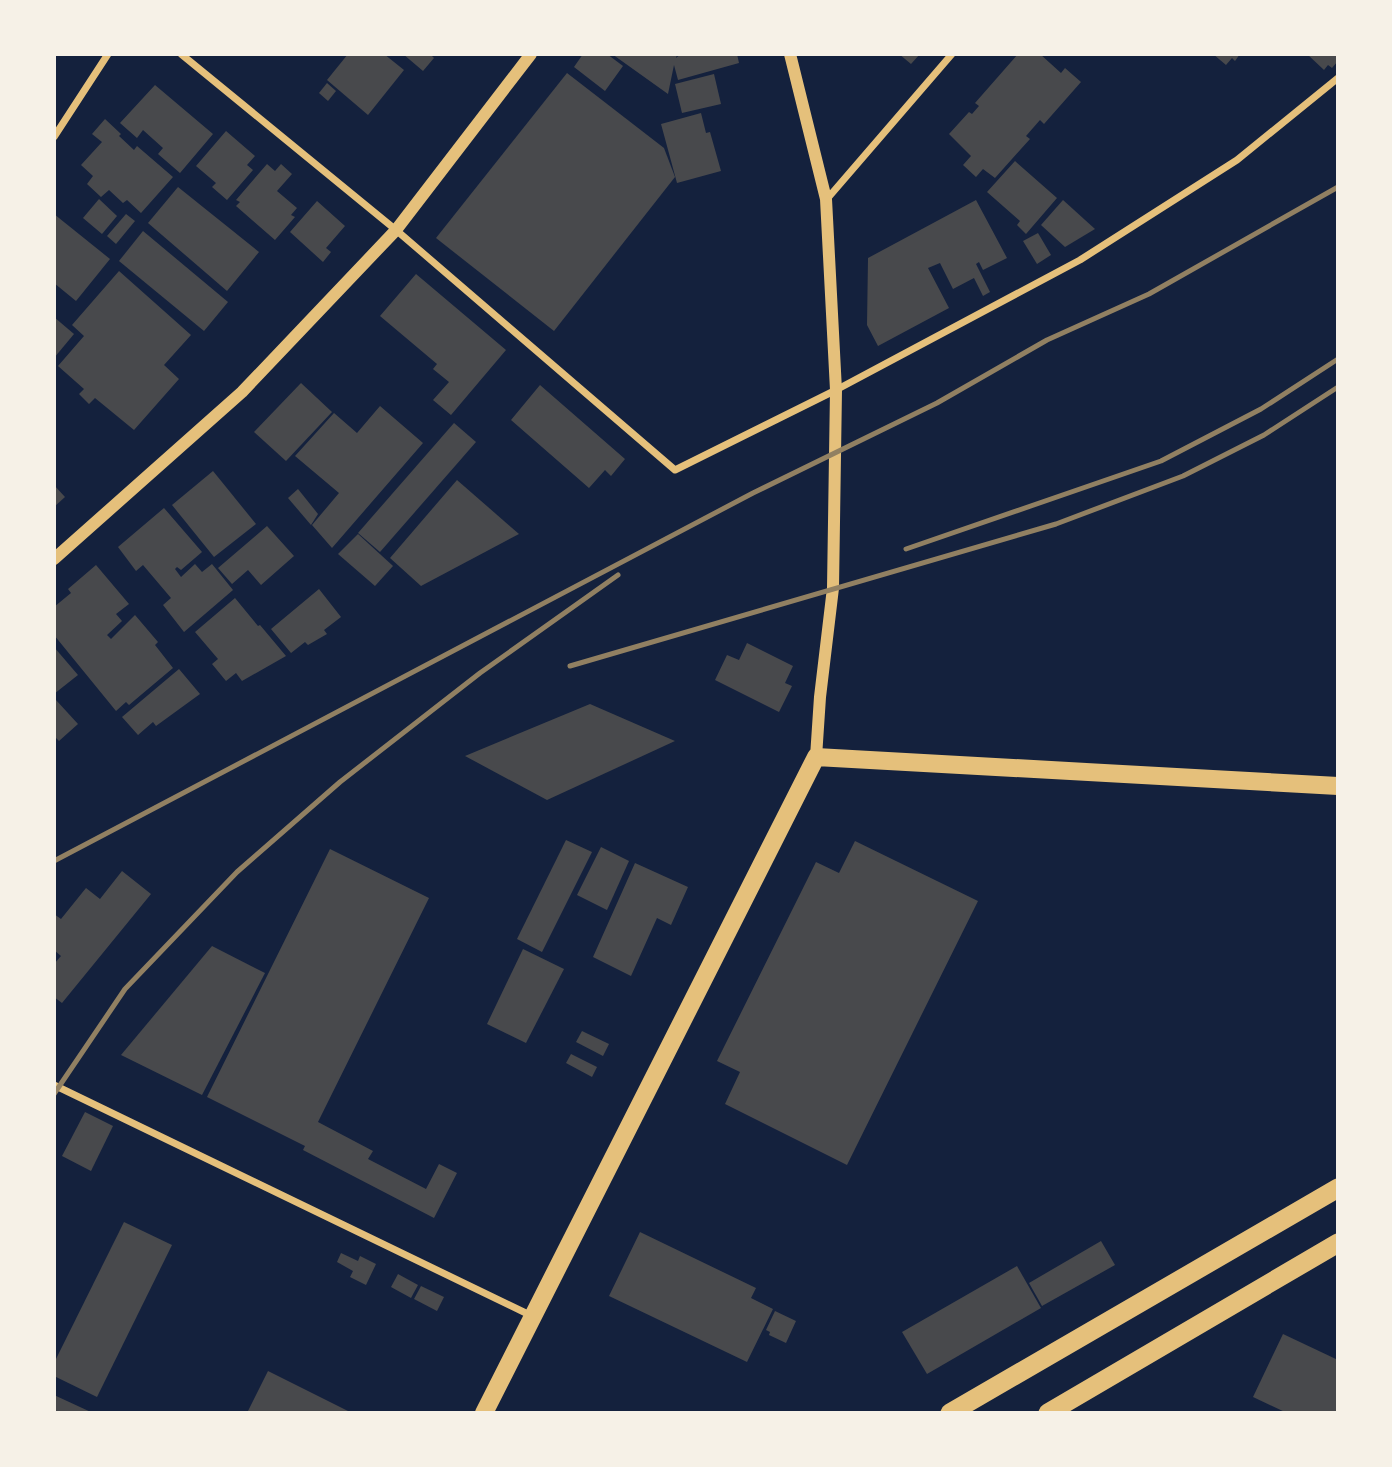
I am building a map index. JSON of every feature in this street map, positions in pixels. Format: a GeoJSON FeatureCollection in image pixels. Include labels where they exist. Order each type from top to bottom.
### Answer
{"type":"FeatureCollection","features":[{"type":"Feature","properties":{"kind":"highway"},"geometry":{"type":"LineString","coordinates":[[950,1413],[1338,1188]]}},
{"type":"Feature","properties":{"kind":"highway"},"geometry":{"type":"LineString","coordinates":[[1048,1413],[1338,1243]]}},
{"type":"Feature","properties":{"kind":"main road"},"geometry":{"type":"LineString","coordinates":[[484,1413],[816,757],[1338,786]]}},
{"type":"Feature","properties":{"kind":"street"},"geometry":{"type":"LineString","coordinates":[[54,137],[108,54]]}},
{"type":"Feature","properties":{"kind":"street"},"geometry":{"type":"LineString","coordinates":[[181,54],[396,230],[676,470],[836,390],[1080,260],[1237,160],[1338,78]]}},
{"type":"Feature","properties":{"kind":"street"},"geometry":{"type":"LineString","coordinates":[[54,559],[242,392],[396,230],[531,54]]}},
{"type":"Feature","properties":{"kind":"street"},"geometry":{"type":"LineString","coordinates":[[790,54],[826,199],[836,390],[833,588],[816,757]]}},
{"type":"Feature","properties":{"kind":"street"},"geometry":{"type":"LineString","coordinates":[[826,199],[952,54]]}},
{"type":"Feature","properties":{"kind":"street"},"geometry":{"type":"LineString","coordinates":[[54,1085],[532,1316]]}},
{"type":"Feature","properties":{"kind":"building"},"geometry":{"type":"Polygon","coordinates":[[[348,54],[384,54],[404,70],[368,115],[327,80],[348,54]]]}},
{"type":"Feature","properties":{"kind":"building"},"geometry":{"type":"Polygon","coordinates":[[[403,54],[430,54],[434,58],[423,71],[403,54]]]}},
{"type":"Feature","properties":{"kind":"building"},"geometry":{"type":"Polygon","coordinates":[[[583,54],[607,54],[623,66],[605,91],[574,67],[583,54]]]}},
{"type":"Feature","properties":{"kind":"building"},"geometry":{"type":"Polygon","coordinates":[[[612,54],[677,54],[676,58],[681,54],[737,54],[739,63],[678,80],[674,65],[668,94],[612,54]]]}},
{"type":"Feature","properties":{"kind":"building"},"geometry":{"type":"Polygon","coordinates":[[[899,54],[920,54],[911,64],[899,54]]]}},
{"type":"Feature","properties":{"kind":"building"},"geometry":{"type":"Polygon","coordinates":[[[1018,54],[1040,54],[1061,73],[1065,68],[1081,82],[1044,124],[1040,120],[1026,136],[1030,139],[995,178],[983,169],[976,177],[963,165],[971,156],[949,134],[969,112],[972,114],[979,106],[975,103],[1018,54]]]}},
{"type":"Feature","properties":{"kind":"building"},"geometry":{"type":"Polygon","coordinates":[[[1213,54],[1240,54],[1235,61],[1232,58],[1226,65],[1213,54]]]}},
{"type":"Feature","properties":{"kind":"building"},"geometry":{"type":"Polygon","coordinates":[[[1307,54],[1338,54],[1338,61],[1332,68],[1328,65],[1324,70],[1307,54]]]}},
{"type":"Feature","properties":{"kind":"building"},"geometry":{"type":"Polygon","coordinates":[[[567,73],[664,148],[675,177],[554,331],[436,238],[567,73]]]}},
{"type":"Feature","properties":{"kind":"building"},"geometry":{"type":"Polygon","coordinates":[[[714,74],[721,104],[682,113],[675,84],[714,74]]]}},
{"type":"Feature","properties":{"kind":"building"},"geometry":{"type":"Polygon","coordinates":[[[327,83],[336,91],[328,101],[319,93],[327,83]]]}},
{"type":"Feature","properties":{"kind":"building"},"geometry":{"type":"Polygon","coordinates":[[[155,85],[213,134],[180,173],[158,154],[163,148],[143,130],[137,138],[120,123],[155,85]]]}},
{"type":"Feature","properties":{"kind":"building"},"geometry":{"type":"Polygon","coordinates":[[[701,113],[706,133],[710,132],[721,171],[677,183],[661,124],[701,113]]]}},
{"type":"Feature","properties":{"kind":"building"},"geometry":{"type":"Polygon","coordinates":[[[105,119],[134,150],[137,146],[173,177],[141,213],[127,200],[123,203],[109,190],[101,197],[87,184],[93,176],[81,165],[102,142],[92,134],[105,119]]]}},
{"type":"Feature","properties":{"kind":"building"},"geometry":{"type":"Polygon","coordinates":[[[226,131],[255,156],[247,165],[253,170],[227,200],[212,187],[216,183],[196,166],[226,131]]]}},
{"type":"Feature","properties":{"kind":"building"},"geometry":{"type":"Polygon","coordinates":[[[1015,161],[1057,198],[1026,234],[1017,225],[1020,221],[987,192],[1015,161]]]}},
{"type":"Feature","properties":{"kind":"building"},"geometry":{"type":"Polygon","coordinates":[[[267,164],[275,171],[281,164],[292,174],[277,191],[297,208],[291,215],[295,217],[275,240],[236,206],[240,202],[236,200],[267,164]]]}},
{"type":"Feature","properties":{"kind":"building"},"geometry":{"type":"Polygon","coordinates":[[[178,187],[259,252],[227,291],[148,223],[178,187]]]}},
{"type":"Feature","properties":{"kind":"building"},"geometry":{"type":"Polygon","coordinates":[[[99,199],[117,216],[102,234],[83,218],[99,199]]]}},
{"type":"Feature","properties":{"kind":"building"},"geometry":{"type":"Polygon","coordinates":[[[976,200],[1007,258],[983,270],[979,262],[976,264],[990,292],[983,296],[974,278],[953,289],[940,263],[928,268],[949,308],[878,346],[867,325],[868,258],[976,200]]]}},
{"type":"Feature","properties":{"kind":"building"},"geometry":{"type":"Polygon","coordinates":[[[1063,200],[1095,229],[1065,247],[1041,225],[1063,200]]]}},
{"type":"Feature","properties":{"kind":"building"},"geometry":{"type":"Polygon","coordinates":[[[317,201],[345,226],[326,248],[331,252],[323,262],[290,232],[317,201]]]}},
{"type":"Feature","properties":{"kind":"building"},"geometry":{"type":"Polygon","coordinates":[[[54,214],[110,259],[76,301],[54,283],[54,214]]]}},
{"type":"Feature","properties":{"kind":"building"},"geometry":{"type":"Polygon","coordinates":[[[126,214],[135,221],[116,244],[107,236],[126,214]]]}},
{"type":"Feature","properties":{"kind":"building"},"geometry":{"type":"Polygon","coordinates":[[[143,231],[228,302],[204,331],[119,261],[143,231]]]}},
{"type":"Feature","properties":{"kind":"building"},"geometry":{"type":"Polygon","coordinates":[[[1038,233],[1051,255],[1037,264],[1023,241],[1038,233]]]}},
{"type":"Feature","properties":{"kind":"building"},"geometry":{"type":"Polygon","coordinates":[[[119,271],[191,335],[164,365],[179,379],[134,430],[95,398],[89,404],[79,394],[84,389],[58,366],[84,336],[72,325],[119,271]]]}},
{"type":"Feature","properties":{"kind":"building"},"geometry":{"type":"Polygon","coordinates":[[[416,274],[506,350],[451,415],[433,400],[449,382],[433,369],[437,364],[380,316],[416,274]]]}},
{"type":"Feature","properties":{"kind":"building"},"geometry":{"type":"Polygon","coordinates":[[[54,317],[74,334],[54,358],[54,317]]]}},
{"type":"Feature","properties":{"kind":"building"},"geometry":{"type":"Polygon","coordinates":[[[301,383],[332,412],[286,461],[254,432],[301,383]]]}},
{"type":"Feature","properties":{"kind":"building"},"geometry":{"type":"Polygon","coordinates":[[[540,385],[625,459],[611,476],[605,470],[589,488],[511,420],[540,385]]]}},
{"type":"Feature","properties":{"kind":"building"},"geometry":{"type":"Polygon","coordinates":[[[380,406],[423,443],[332,548],[312,525],[339,493],[295,456],[334,413],[357,433],[380,406]]]}},
{"type":"Feature","properties":{"kind":"building"},"geometry":{"type":"Polygon","coordinates":[[[454,423],[476,442],[380,552],[358,533],[454,423]]]}},
{"type":"Feature","properties":{"kind":"building"},"geometry":{"type":"Polygon","coordinates":[[[213,471],[256,524],[214,557],[172,505],[213,471]]]}},
{"type":"Feature","properties":{"kind":"building"},"geometry":{"type":"Polygon","coordinates":[[[457,480],[519,534],[421,586],[390,558],[457,480]]]}},
{"type":"Feature","properties":{"kind":"building"},"geometry":{"type":"Polygon","coordinates":[[[54,485],[65,497],[54,507],[54,485]]]}},
{"type":"Feature","properties":{"kind":"building"},"geometry":{"type":"Polygon","coordinates":[[[298,489],[318,514],[311,525],[288,498],[298,489]]]}},
{"type":"Feature","properties":{"kind":"building"},"geometry":{"type":"Polygon","coordinates":[[[164,508],[202,552],[181,570],[177,567],[175,569],[181,577],[195,564],[202,572],[212,564],[233,590],[184,632],[163,605],[171,598],[143,565],[136,571],[118,547],[164,508]]]}},
{"type":"Feature","properties":{"kind":"building"},"geometry":{"type":"Polygon","coordinates":[[[267,526],[294,556],[261,585],[248,570],[232,584],[218,568],[267,526]]]}},
{"type":"Feature","properties":{"kind":"building"},"geometry":{"type":"Polygon","coordinates":[[[358,534],[393,566],[375,586],[338,554],[358,534]]]}},
{"type":"Feature","properties":{"kind":"building"},"geometry":{"type":"Polygon","coordinates":[[[96,565],[129,604],[116,614],[122,621],[107,635],[111,639],[135,615],[158,642],[155,645],[173,668],[129,705],[126,702],[116,711],[54,635],[54,607],[71,593],[68,589],[96,565]]]}},
{"type":"Feature","properties":{"kind":"building"},"geometry":{"type":"Polygon","coordinates":[[[319,589],[341,617],[324,630],[327,634],[308,645],[305,642],[291,653],[271,629],[319,589]]]}},
{"type":"Feature","properties":{"kind":"building"},"geometry":{"type":"Polygon","coordinates":[[[235,598],[286,656],[242,681],[236,673],[226,681],[212,664],[218,659],[195,632],[235,598]]]}},
{"type":"Feature","properties":{"kind":"building"},"geometry":{"type":"Polygon","coordinates":[[[747,643],[793,666],[785,683],[792,686],[779,712],[715,680],[727,655],[739,660],[747,643]]]}},
{"type":"Feature","properties":{"kind":"building"},"geometry":{"type":"Polygon","coordinates":[[[54,647],[78,675],[54,694],[54,647]]]}},
{"type":"Feature","properties":{"kind":"building"},"geometry":{"type":"Polygon","coordinates":[[[179,669],[200,694],[156,726],[153,722],[138,735],[122,717],[179,669]]]}},
{"type":"Feature","properties":{"kind":"building"},"geometry":{"type":"Polygon","coordinates":[[[56,700],[78,724],[59,741],[54,736],[56,700]]]}},
{"type":"Feature","properties":{"kind":"building"},"geometry":{"type":"Polygon","coordinates":[[[590,704],[675,741],[547,800],[465,756],[590,704]]]}},
{"type":"Feature","properties":{"kind":"building"},"geometry":{"type":"Polygon","coordinates":[[[566,840],[592,852],[542,952],[517,939],[566,840]]]}},
{"type":"Feature","properties":{"kind":"building"},"geometry":{"type":"Polygon","coordinates":[[[855,841],[978,901],[847,1165],[725,1104],[740,1072],[717,1061],[816,862],[839,873],[855,841]]]}},
{"type":"Feature","properties":{"kind":"building"},"geometry":{"type":"Polygon","coordinates":[[[601,847],[629,861],[607,910],[577,895],[601,847]]]}},
{"type":"Feature","properties":{"kind":"building"},"geometry":{"type":"Polygon","coordinates":[[[330,849],[429,898],[318,1122],[373,1151],[368,1159],[426,1189],[439,1164],[457,1173],[434,1218],[303,1150],[305,1146],[207,1097],[330,849]]]}},
{"type":"Feature","properties":{"kind":"building"},"geometry":{"type":"Polygon","coordinates":[[[635,863],[688,887],[671,925],[657,918],[631,976],[593,957],[635,863]]]}},
{"type":"Feature","properties":{"kind":"building"},"geometry":{"type":"Polygon","coordinates":[[[122,871],[151,894],[62,1003],[54,997],[54,964],[61,956],[54,950],[54,914],[61,919],[86,888],[100,899],[122,871]]]}},
{"type":"Feature","properties":{"kind":"building"},"geometry":{"type":"Polygon","coordinates":[[[212,946],[265,973],[202,1095],[121,1055],[212,946]]]}},
{"type":"Feature","properties":{"kind":"building"},"geometry":{"type":"Polygon","coordinates":[[[523,949],[564,969],[526,1043],[487,1024],[523,949]]]}},
{"type":"Feature","properties":{"kind":"building"},"geometry":{"type":"Polygon","coordinates":[[[582,1031],[609,1044],[603,1056],[576,1042],[582,1031]]]}},
{"type":"Feature","properties":{"kind":"building"},"geometry":{"type":"Polygon","coordinates":[[[571,1054],[597,1067],[592,1077],[566,1063],[571,1054]]]}},
{"type":"Feature","properties":{"kind":"building"},"geometry":{"type":"Polygon","coordinates":[[[85,1112],[113,1126],[91,1171],[62,1156],[85,1112]]]}},
{"type":"Feature","properties":{"kind":"building"},"geometry":{"type":"Polygon","coordinates":[[[124,1222],[172,1245],[97,1397],[54,1376],[54,1363],[124,1222]]]}},
{"type":"Feature","properties":{"kind":"building"},"geometry":{"type":"Polygon","coordinates":[[[640,1232],[756,1288],[751,1298],[773,1309],[747,1362],[609,1296],[640,1232]]]}},
{"type":"Feature","properties":{"kind":"building"},"geometry":{"type":"Polygon","coordinates":[[[1101,1241],[1115,1265],[1042,1306],[1029,1283],[1101,1241]]]}},
{"type":"Feature","properties":{"kind":"building"},"geometry":{"type":"Polygon","coordinates":[[[341,1253],[358,1261],[360,1256],[376,1264],[366,1285],[350,1277],[353,1271],[337,1262],[341,1253]]]}},
{"type":"Feature","properties":{"kind":"building"},"geometry":{"type":"Polygon","coordinates":[[[1017,1266],[1041,1308],[927,1374],[902,1332],[1017,1266]]]}},
{"type":"Feature","properties":{"kind":"building"},"geometry":{"type":"Polygon","coordinates":[[[398,1274],[418,1285],[411,1298],[391,1287],[398,1274]]]}},
{"type":"Feature","properties":{"kind":"building"},"geometry":{"type":"Polygon","coordinates":[[[421,1286],[444,1297],[437,1311],[414,1299],[421,1286]]]}},
{"type":"Feature","properties":{"kind":"building"},"geometry":{"type":"Polygon","coordinates":[[[775,1311],[796,1321],[786,1343],[769,1335],[770,1332],[766,1330],[775,1311]]]}},
{"type":"Feature","properties":{"kind":"building"},"geometry":{"type":"Polygon","coordinates":[[[1283,1334],[1338,1360],[1338,1413],[1287,1413],[1253,1397],[1283,1334]]]}},
{"type":"Feature","properties":{"kind":"building"},"geometry":{"type":"Polygon","coordinates":[[[268,1371],[352,1413],[247,1413],[268,1371]]]}},
{"type":"Feature","properties":{"kind":"building"},"geometry":{"type":"Polygon","coordinates":[[[54,1395],[93,1413],[54,1413],[54,1395]]]}},
{"type":"Feature","properties":{"kind":"railway"},"geometry":{"type":"LineString","coordinates":[[54,861],[753,493],[937,403],[1047,340],[1149,294],[1338,187]]}},
{"type":"Feature","properties":{"kind":"railway"},"geometry":{"type":"LineString","coordinates":[[906,549],[1161,461],[1261,409],[1338,359]]}},
{"type":"Feature","properties":{"kind":"railway"},"geometry":{"type":"LineString","coordinates":[[570,666],[1056,524],[1183,476],[1264,435],[1338,387]]}},
{"type":"Feature","properties":{"kind":"railway"},"geometry":{"type":"LineString","coordinates":[[54,1094],[125,989],[237,872],[340,782],[480,673],[618,575]]}}]}
